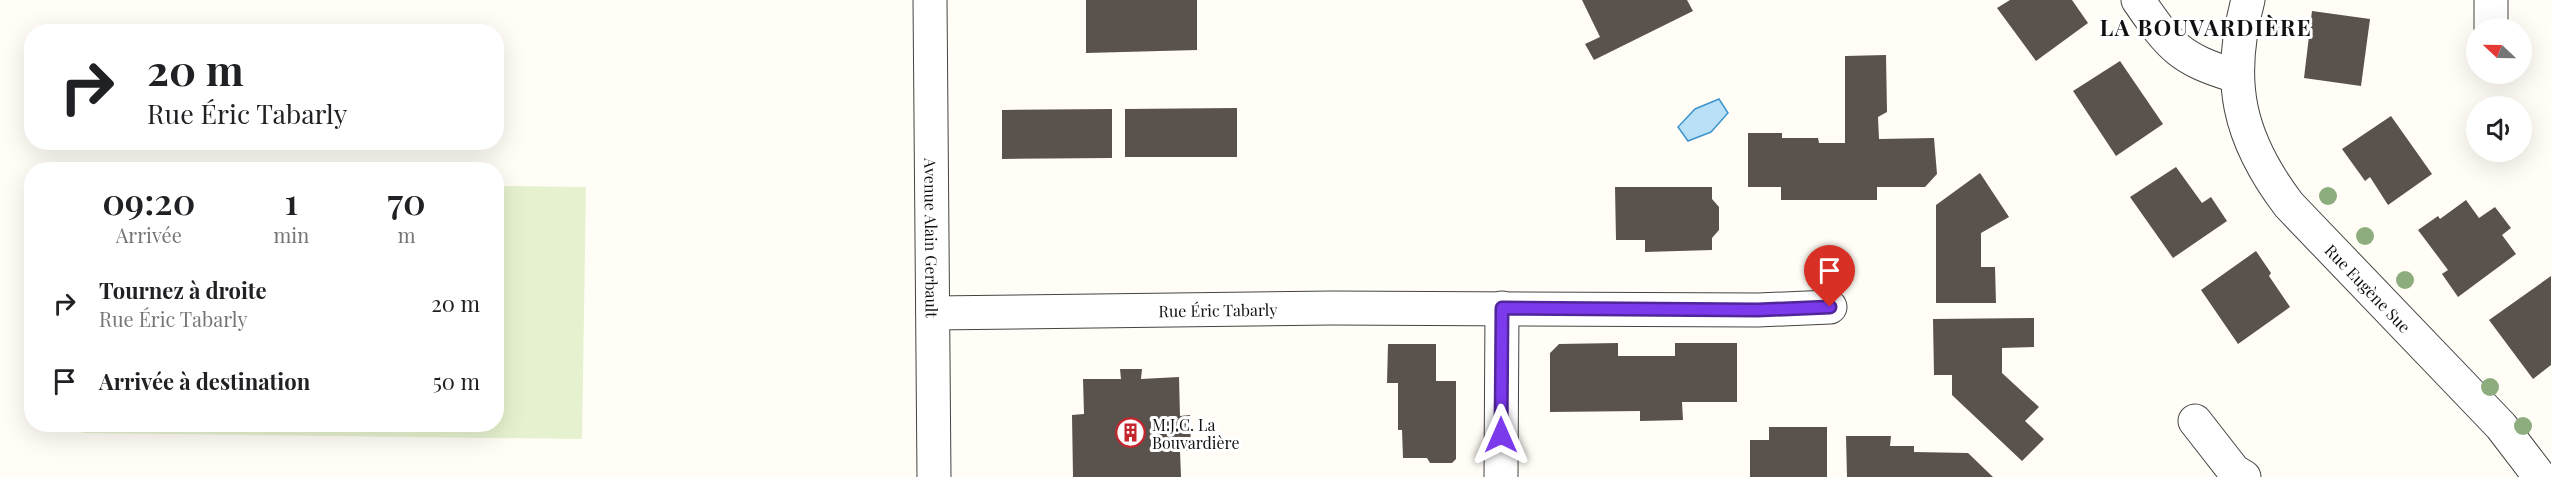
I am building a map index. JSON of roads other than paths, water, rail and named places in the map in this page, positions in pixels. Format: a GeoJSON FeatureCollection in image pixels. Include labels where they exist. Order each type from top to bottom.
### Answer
{"type":"FeatureCollection","features":[{"type":"Feature","properties":{"kind":"street","name":"Avenue Alain Gerbault"},"geometry":{"type":"LineString","coordinates":[[930,0],[934,477]]}},
{"type":"Feature","properties":{"kind":"street"},"geometry":{"type":"LineString","coordinates":[[2138,0],[2158,30],[2183,55],[2236,76]]}},
{"type":"Feature","properties":{"kind":"street","name":"Rue Eugène Sue"},"geometry":{"type":"LineString","coordinates":[[2248,0],[2240,35],[2236,76],[2238,94],[2247,134],[2270,179],[2289,204],[2501,426],[2540,477]]}},
{"type":"Feature","properties":{"kind":"street"},"geometry":{"type":"LineString","coordinates":[[2491,0],[2491,18]]}},
{"type":"Feature","properties":{"kind":"street","name":"Rue Éric Tabarly"},"geometry":{"type":"LineString","coordinates":[[933,313],[1248,308],[1758,310],[1830,307]]}},
{"type":"Feature","properties":{"kind":"street"},"geometry":{"type":"LineString","coordinates":[[1501,477],[1502,308]]}},
{"type":"Feature","properties":{"kind":"street"},"geometry":{"type":"LineString","coordinates":[[2195,421],[2234,471],[2244,477]]}},
{"type":"Feature","properties":{"kind":"water"},"geometry":{"type":"Polygon","coordinates":[[[1719,99],[1728,113],[1711,132],[1688,141],[1678,127],[1695,109],[1719,99]]]}},
{"type":"Feature","properties":{"kind":"place","name":"M.J.C. La Bouvardière"},"geometry":{"type":"Point","coordinates":[1131,433]}},
{"type":"Feature","properties":{"kind":"district","name":"LA BOUVARDIÈRE"},"geometry":{"type":"Point","coordinates":[2206,27]}}]}
